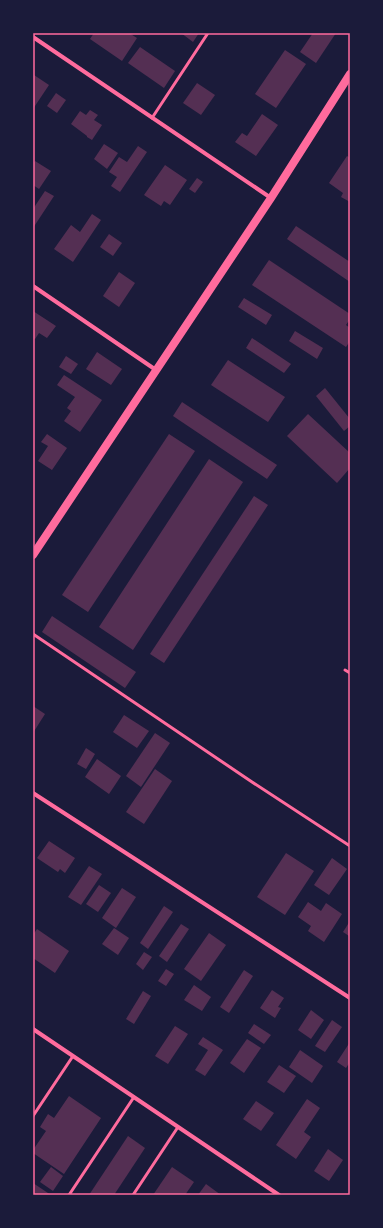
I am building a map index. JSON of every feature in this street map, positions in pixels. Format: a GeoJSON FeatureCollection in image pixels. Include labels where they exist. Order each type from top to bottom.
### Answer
{"type":"FeatureCollection","features":[{"type":"Feature","properties":{"kind":"main road"},"geometry":{"type":"LineString","coordinates":[[33,555],[270,198],[350,74]]}},
{"type":"Feature","properties":{"kind":"street"},"geometry":{"type":"LineString","coordinates":[[33,37],[270,198]]}},
{"type":"Feature","properties":{"kind":"street"},"geometry":{"type":"LineString","coordinates":[[33,286],[156,370]]}},
{"type":"Feature","properties":{"kind":"street"},"geometry":{"type":"LineString","coordinates":[[33,793],[350,998]]}},
{"type":"Feature","properties":{"kind":"street"},"geometry":{"type":"LineString","coordinates":[[33,1029],[279,1195]]}},
{"type":"Feature","properties":{"kind":"lane"},"geometry":{"type":"LineString","coordinates":[[152,118],[208,33]]}},
{"type":"Feature","properties":{"kind":"lane"},"geometry":{"type":"LineString","coordinates":[[33,634],[245,778],[350,846]]}},
{"type":"Feature","properties":{"kind":"lane"},"geometry":{"type":"LineString","coordinates":[[345,670],[350,673]]}},
{"type":"Feature","properties":{"kind":"lane"},"geometry":{"type":"LineString","coordinates":[[33,1116],[73,1056]]}},
{"type":"Feature","properties":{"kind":"lane"},"geometry":{"type":"LineString","coordinates":[[69,1195],[134,1097]]}},
{"type":"Feature","properties":{"kind":"lane"},"geometry":{"type":"LineString","coordinates":[[133,1195],[178,1127]]}},
{"type":"Feature","properties":{"kind":"building"},"geometry":{"type":"Polygon","coordinates":[[[94,33],[129,33],[137,38],[122,61],[90,39],[94,33]]]}},
{"type":"Feature","properties":{"kind":"building"},"geometry":{"type":"Polygon","coordinates":[[[181,33],[199,33],[193,42],[181,33]]]}},
{"type":"Feature","properties":{"kind":"building"},"geometry":{"type":"Polygon","coordinates":[[[313,33],[336,33],[316,63],[300,52],[313,33]]]}},
{"type":"Feature","properties":{"kind":"building"},"geometry":{"type":"Polygon","coordinates":[[[140,47],[175,71],[164,88],[128,63],[140,47]]]}},
{"type":"Feature","properties":{"kind":"building"},"geometry":{"type":"Polygon","coordinates":[[[285,50],[306,64],[276,108],[255,94],[285,50]]]}},
{"type":"Feature","properties":{"kind":"building"},"geometry":{"type":"Polygon","coordinates":[[[34,75],[49,85],[33,109],[33,78],[34,75]]]}},
{"type":"Feature","properties":{"kind":"building"},"geometry":{"type":"Polygon","coordinates":[[[197,83],[215,95],[201,115],[183,103],[197,83]]]}},
{"type":"Feature","properties":{"kind":"building"},"geometry":{"type":"Polygon","coordinates":[[[56,93],[66,100],[57,113],[47,106],[56,93]]]}},
{"type":"Feature","properties":{"kind":"building"},"geometry":{"type":"Polygon","coordinates":[[[90,110],[98,115],[94,120],[102,125],[92,140],[71,124],[80,111],[86,115],[90,110]]]}},
{"type":"Feature","properties":{"kind":"building"},"geometry":{"type":"Polygon","coordinates":[[[262,114],[278,125],[256,156],[235,142],[242,133],[247,136],[262,114]]]}},
{"type":"Feature","properties":{"kind":"building"},"geometry":{"type":"Polygon","coordinates":[[[104,144],[118,153],[107,169],[94,159],[104,144]]]}},
{"type":"Feature","properties":{"kind":"building"},"geometry":{"type":"Polygon","coordinates":[[[138,146],[147,152],[120,192],[111,186],[117,177],[109,172],[119,157],[127,162],[138,146]]]}},
{"type":"Feature","properties":{"kind":"building"},"geometry":{"type":"Polygon","coordinates":[[[347,156],[350,158],[350,202],[341,197],[343,193],[329,183],[347,156]]]}},
{"type":"Feature","properties":{"kind":"building"},"geometry":{"type":"Polygon","coordinates":[[[35,161],[51,171],[39,189],[33,185],[33,164],[35,161]]]}},
{"type":"Feature","properties":{"kind":"building"},"geometry":{"type":"Polygon","coordinates":[[[165,165],[187,180],[170,205],[164,201],[161,206],[144,195],[165,165]]]}},
{"type":"Feature","properties":{"kind":"building"},"geometry":{"type":"Polygon","coordinates":[[[197,178],[203,182],[195,193],[189,189],[197,178]]]}},
{"type":"Feature","properties":{"kind":"building"},"geometry":{"type":"Polygon","coordinates":[[[45,191],[54,196],[33,228],[33,209],[45,191]]]}},
{"type":"Feature","properties":{"kind":"building"},"geometry":{"type":"Polygon","coordinates":[[[92,214],[101,220],[73,262],[54,249],[71,225],[80,232],[92,214]]]}},
{"type":"Feature","properties":{"kind":"building"},"geometry":{"type":"Polygon","coordinates":[[[296,226],[350,262],[350,282],[287,239],[296,226]]]}},
{"type":"Feature","properties":{"kind":"building"},"geometry":{"type":"Polygon","coordinates":[[[109,234],[122,243],[113,256],[100,247],[109,234]]]}},
{"type":"Feature","properties":{"kind":"building"},"geometry":{"type":"Polygon","coordinates":[[[269,260],[350,314],[350,319],[346,325],[350,328],[350,341],[346,347],[252,285],[269,260]]]}},
{"type":"Feature","properties":{"kind":"building"},"geometry":{"type":"Polygon","coordinates":[[[119,272],[135,283],[119,307],[103,296],[119,272]]]}},
{"type":"Feature","properties":{"kind":"building"},"geometry":{"type":"Polygon","coordinates":[[[244,298],[272,315],[266,325],[238,307],[244,298]]]}},
{"type":"Feature","properties":{"kind":"building"},"geometry":{"type":"Polygon","coordinates":[[[33,311],[56,326],[47,338],[39,333],[35,339],[33,338],[33,311]]]}},
{"type":"Feature","properties":{"kind":"building"},"geometry":{"type":"Polygon","coordinates":[[[295,331],[323,348],[317,359],[289,341],[295,331]]]}},
{"type":"Feature","properties":{"kind":"building"},"geometry":{"type":"Polygon","coordinates":[[[252,338],[291,364],[284,373],[246,348],[252,338]]]}},
{"type":"Feature","properties":{"kind":"building"},"geometry":{"type":"Polygon","coordinates":[[[97,352],[122,369],[111,385],[86,369],[97,352]]]}},
{"type":"Feature","properties":{"kind":"building"},"geometry":{"type":"Polygon","coordinates":[[[66,356],[78,364],[71,374],[59,367],[66,356]]]}},
{"type":"Feature","properties":{"kind":"building"},"geometry":{"type":"Polygon","coordinates":[[[228,360],[285,397],[268,422],[211,385],[228,360]]]}},
{"type":"Feature","properties":{"kind":"building"},"geometry":{"type":"Polygon","coordinates":[[[64,375],[102,400],[80,432],[64,421],[71,411],[67,408],[75,397],[57,385],[64,375]]]}},
{"type":"Feature","properties":{"kind":"building"},"geometry":{"type":"Polygon","coordinates":[[[325,388],[350,419],[350,426],[344,431],[316,396],[325,388]]]}},
{"type":"Feature","properties":{"kind":"building"},"geometry":{"type":"Polygon","coordinates":[[[182,402],[277,465],[267,479],[173,416],[182,402]]]}},
{"type":"Feature","properties":{"kind":"building"},"geometry":{"type":"Polygon","coordinates":[[[308,414],[350,453],[350,468],[337,483],[287,436],[308,414]]]}},
{"type":"Feature","properties":{"kind":"building"},"geometry":{"type":"Polygon","coordinates":[[[47,434],[67,448],[52,470],[38,461],[48,446],[41,442],[47,434]]]}},
{"type":"Feature","properties":{"kind":"building"},"geometry":{"type":"Polygon","coordinates":[[[169,434],[195,451],[88,612],[62,595],[169,434]]]}},
{"type":"Feature","properties":{"kind":"building"},"geometry":{"type":"Polygon","coordinates":[[[209,459],[243,482],[133,650],[99,627],[209,459]]]}},
{"type":"Feature","properties":{"kind":"building"},"geometry":{"type":"Polygon","coordinates":[[[254,496],[268,505],[164,663],[150,654],[254,496]]]}},
{"type":"Feature","properties":{"kind":"building"},"geometry":{"type":"Polygon","coordinates":[[[52,616],[136,672],[125,688],[42,632],[52,616]]]}},
{"type":"Feature","properties":{"kind":"building"},"geometry":{"type":"Polygon","coordinates":[[[33,706],[45,714],[33,733],[33,706]]]}},
{"type":"Feature","properties":{"kind":"building"},"geometry":{"type":"Polygon","coordinates":[[[124,715],[149,731],[137,748],[113,732],[124,715]]]}},
{"type":"Feature","properties":{"kind":"building"},"geometry":{"type":"Polygon","coordinates":[[[155,733],[170,743],[141,787],[126,776],[155,733]]]}},
{"type":"Feature","properties":{"kind":"building"},"geometry":{"type":"Polygon","coordinates":[[[86,748],[95,754],[86,769],[77,764],[86,748]]]}},
{"type":"Feature","properties":{"kind":"building"},"geometry":{"type":"Polygon","coordinates":[[[97,759],[121,776],[109,794],[85,777],[97,759]]]}},
{"type":"Feature","properties":{"kind":"building"},"geometry":{"type":"Polygon","coordinates":[[[155,769],[172,781],[144,824],[126,812],[155,769]]]}},
{"type":"Feature","properties":{"kind":"building"},"geometry":{"type":"Polygon","coordinates":[[[49,841],[75,858],[65,873],[60,869],[58,872],[37,858],[49,841]]]}},
{"type":"Feature","properties":{"kind":"building"},"geometry":{"type":"Polygon","coordinates":[[[286,853],[314,871],[285,915],[257,897],[286,853]]]}},
{"type":"Feature","properties":{"kind":"building"},"geometry":{"type":"Polygon","coordinates":[[[332,858],[347,869],[329,895],[314,885],[332,858]]]}},
{"type":"Feature","properties":{"kind":"building"},"geometry":{"type":"Polygon","coordinates":[[[89,866],[102,874],[81,905],[68,897],[89,866]]]}},
{"type":"Feature","properties":{"kind":"building"},"geometry":{"type":"Polygon","coordinates":[[[99,885],[111,893],[98,912],[86,904],[99,885]]]}},
{"type":"Feature","properties":{"kind":"building"},"geometry":{"type":"Polygon","coordinates":[[[122,888],[136,897],[116,928],[102,918],[122,888]]]}},
{"type":"Feature","properties":{"kind":"building"},"geometry":{"type":"Polygon","coordinates":[[[308,902],[321,911],[326,903],[342,914],[324,942],[308,931],[311,926],[298,917],[308,902]]]}},
{"type":"Feature","properties":{"kind":"building"},"geometry":{"type":"Polygon","coordinates":[[[164,906],[173,912],[148,949],[140,943],[164,906]]]}},
{"type":"Feature","properties":{"kind":"building"},"geometry":{"type":"Polygon","coordinates":[[[350,921],[350,935],[349,936],[343,932],[350,921]]]}},
{"type":"Feature","properties":{"kind":"building"},"geometry":{"type":"Polygon","coordinates":[[[181,924],[189,929],[167,962],[159,956],[181,924]]]}},
{"type":"Feature","properties":{"kind":"building"},"geometry":{"type":"Polygon","coordinates":[[[114,928],[129,938],[118,955],[102,944],[114,928]]]}},
{"type":"Feature","properties":{"kind":"building"},"geometry":{"type":"Polygon","coordinates":[[[37,929],[69,951],[55,973],[33,958],[33,935],[37,929]]]}},
{"type":"Feature","properties":{"kind":"building"},"geometry":{"type":"Polygon","coordinates":[[[209,933],[226,945],[201,981],[184,969],[209,933]]]}},
{"type":"Feature","properties":{"kind":"building"},"geometry":{"type":"Polygon","coordinates":[[[144,952],[152,957],[143,970],[136,964],[144,952]]]}},
{"type":"Feature","properties":{"kind":"building"},"geometry":{"type":"Polygon","coordinates":[[[166,969],[174,974],[166,986],[158,981],[166,969]]]}},
{"type":"Feature","properties":{"kind":"building"},"geometry":{"type":"Polygon","coordinates":[[[244,970],[253,976],[229,1013],[220,1007],[244,970]]]}},
{"type":"Feature","properties":{"kind":"building"},"geometry":{"type":"Polygon","coordinates":[[[194,985],[211,997],[202,1011],[184,1000],[194,985]]]}},
{"type":"Feature","properties":{"kind":"building"},"geometry":{"type":"Polygon","coordinates":[[[272,990],[284,998],[278,1007],[281,1008],[275,1018],[260,1008],[272,990]]]}},
{"type":"Feature","properties":{"kind":"building"},"geometry":{"type":"Polygon","coordinates":[[[143,991],[151,996],[134,1024],[126,1019],[143,991]]]}},
{"type":"Feature","properties":{"kind":"building"},"geometry":{"type":"Polygon","coordinates":[[[311,1010],[324,1020],[311,1039],[298,1030],[311,1010]]]}},
{"type":"Feature","properties":{"kind":"building"},"geometry":{"type":"Polygon","coordinates":[[[332,1020],[342,1027],[325,1052],[315,1046],[332,1020]]]}},
{"type":"Feature","properties":{"kind":"building"},"geometry":{"type":"Polygon","coordinates":[[[254,1024],[271,1035],[264,1044],[248,1033],[254,1024]]]}},
{"type":"Feature","properties":{"kind":"building"},"geometry":{"type":"Polygon","coordinates":[[[175,1026],[188,1034],[168,1064],[155,1056],[175,1026]]]}},
{"type":"Feature","properties":{"kind":"building"},"geometry":{"type":"Polygon","coordinates":[[[203,1037],[223,1050],[205,1076],[195,1070],[208,1050],[198,1044],[203,1037]]]}},
{"type":"Feature","properties":{"kind":"building"},"geometry":{"type":"Polygon","coordinates":[[[247,1039],[261,1048],[244,1073],[230,1063],[247,1039]]]}},
{"type":"Feature","properties":{"kind":"building"},"geometry":{"type":"Polygon","coordinates":[[[350,1042],[350,1062],[346,1068],[337,1062],[350,1042]]]}},
{"type":"Feature","properties":{"kind":"building"},"geometry":{"type":"Polygon","coordinates":[[[300,1050],[323,1066],[312,1083],[289,1067],[300,1050]]]}},
{"type":"Feature","properties":{"kind":"building"},"geometry":{"type":"Polygon","coordinates":[[[279,1065],[296,1076],[284,1093],[267,1082],[279,1065]]]}},
{"type":"Feature","properties":{"kind":"building"},"geometry":{"type":"Polygon","coordinates":[[[69,1096],[101,1118],[64,1174],[33,1153],[33,1150],[46,1131],[40,1127],[48,1114],[54,1118],[69,1096]]]}},
{"type":"Feature","properties":{"kind":"building"},"geometry":{"type":"Polygon","coordinates":[[[307,1099],[320,1108],[304,1132],[311,1137],[296,1159],[276,1145],[307,1099]]]}},
{"type":"Feature","properties":{"kind":"building"},"geometry":{"type":"Polygon","coordinates":[[[256,1101],[274,1113],[261,1131],[243,1119],[256,1101]]]}},
{"type":"Feature","properties":{"kind":"building"},"geometry":{"type":"Polygon","coordinates":[[[128,1136],[145,1148],[114,1195],[89,1195],[128,1136]]]}},
{"type":"Feature","properties":{"kind":"building"},"geometry":{"type":"Polygon","coordinates":[[[328,1149],[343,1160],[329,1181],[314,1171],[328,1149]]]}},
{"type":"Feature","properties":{"kind":"building"},"geometry":{"type":"Polygon","coordinates":[[[51,1167],[63,1176],[53,1191],[40,1182],[51,1167]]]}},
{"type":"Feature","properties":{"kind":"building"},"geometry":{"type":"Polygon","coordinates":[[[172,1167],[194,1182],[185,1195],[153,1195],[172,1167]]]}},
{"type":"Feature","properties":{"kind":"building"},"geometry":{"type":"Polygon","coordinates":[[[33,1183],[51,1195],[33,1195],[33,1183]]]}},
{"type":"Feature","properties":{"kind":"building"},"geometry":{"type":"Polygon","coordinates":[[[206,1184],[221,1195],[198,1195],[206,1184]]]}}]}
